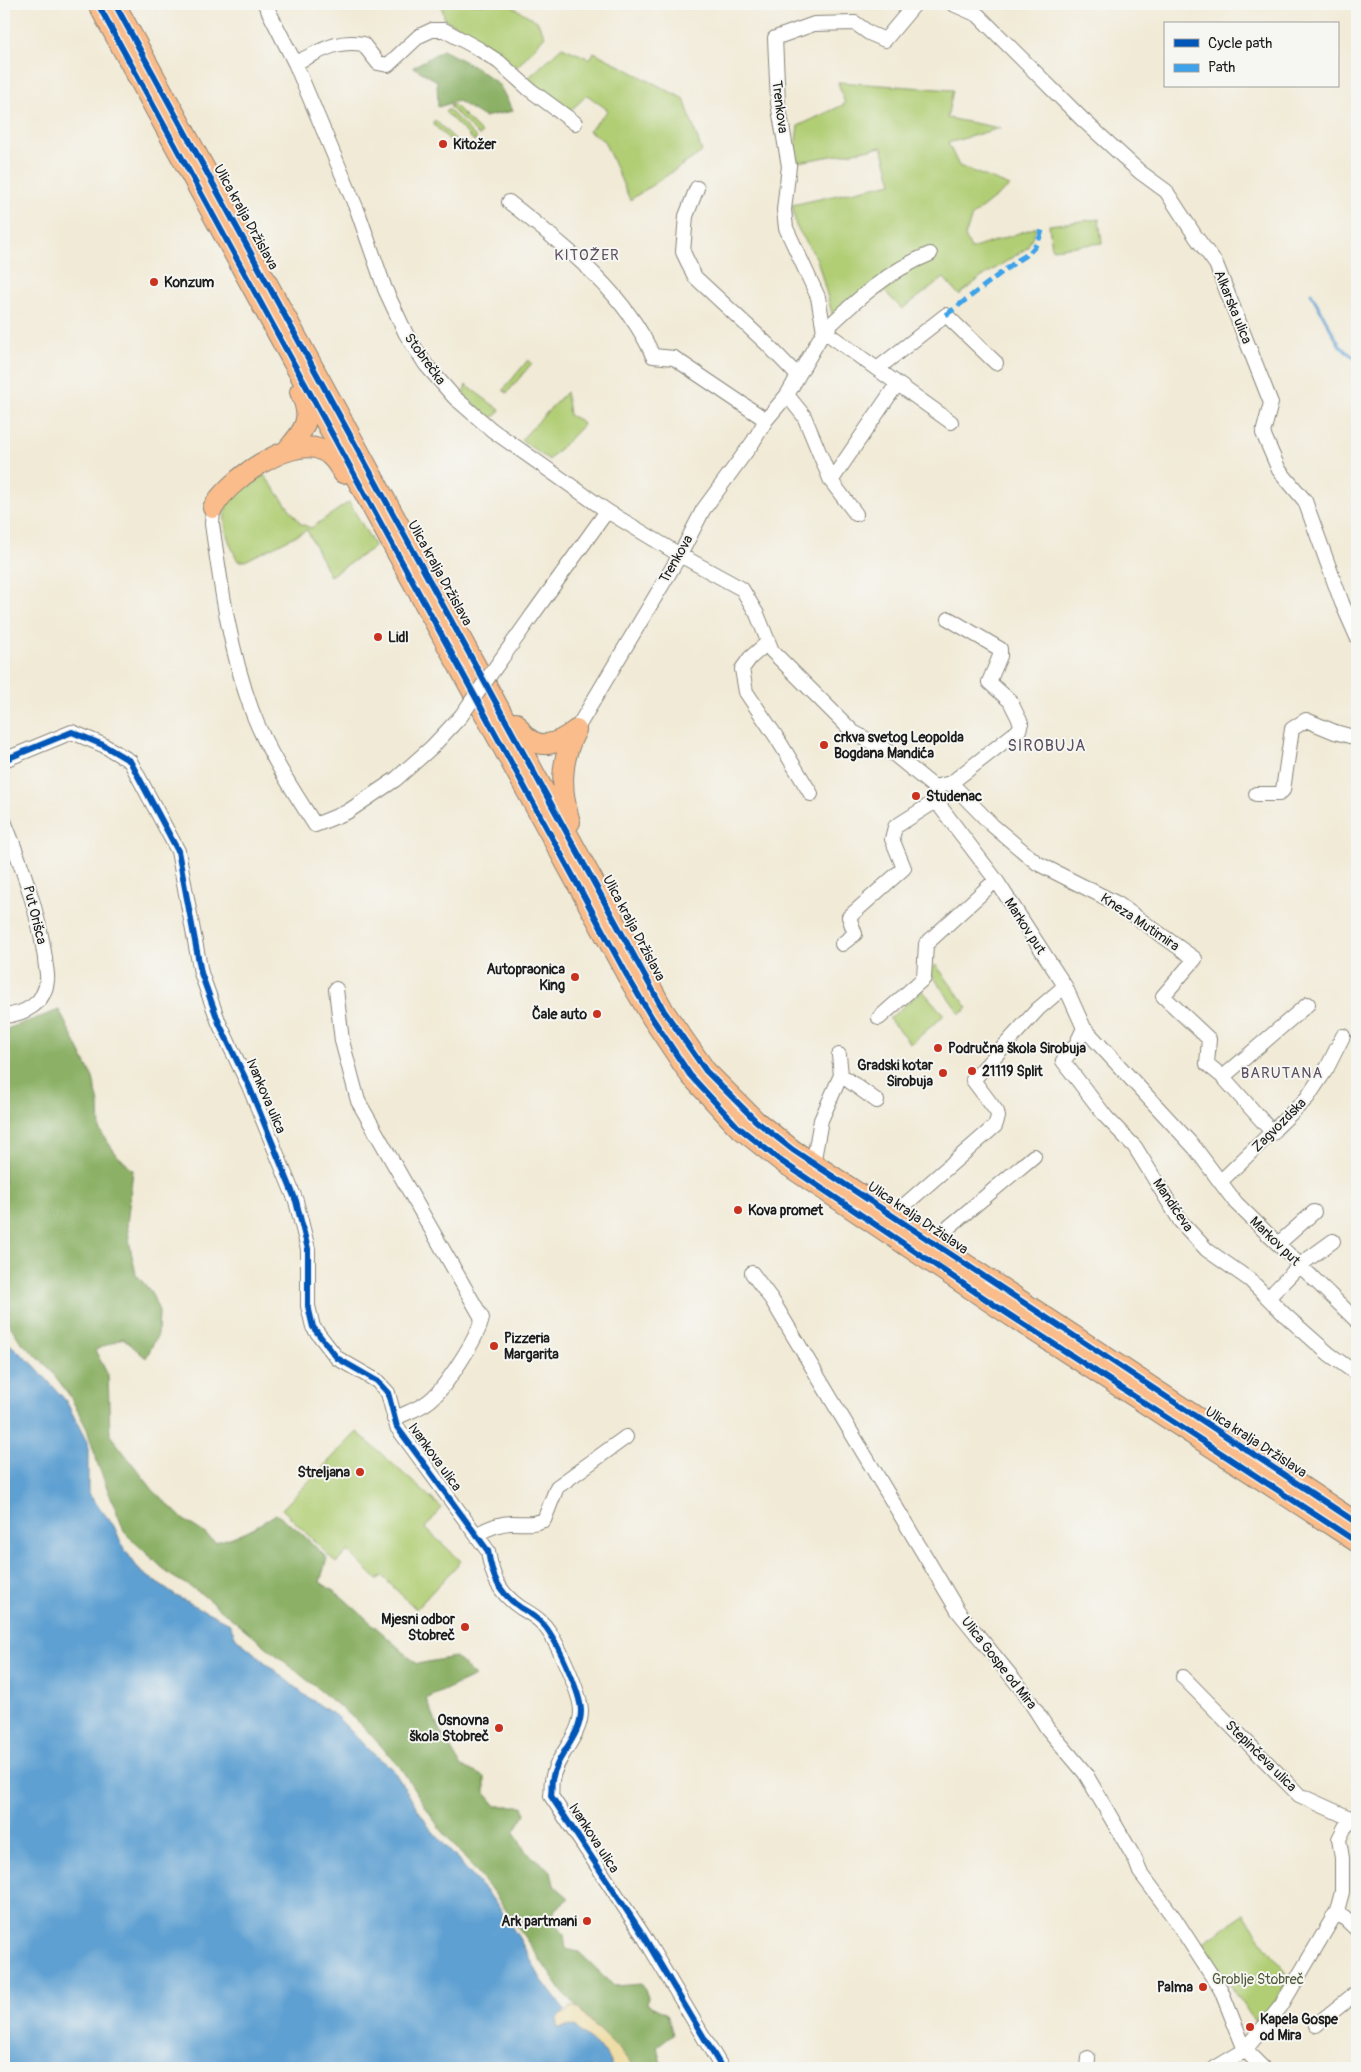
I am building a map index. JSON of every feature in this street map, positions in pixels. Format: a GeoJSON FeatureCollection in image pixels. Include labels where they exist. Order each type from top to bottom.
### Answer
{"type":"FeatureCollection","features":[{"type":"Feature","properties":{"kind":"highway","name":"Ulica kralja Držislava"},"geometry":{"type":"LineString","coordinates":[[98,4],[652,1018],[690,1075],[737,1126],[789,1166],[1013,1318],[1357,1542]]}},
{"type":"Feature","properties":{"kind":"highway","name":"Ulica kralja Držislava"},"geometry":{"type":"LineString","coordinates":[[115,4],[664,1011],[706,1071],[756,1121],[813,1164],[1357,1523]]}},
{"type":"Feature","properties":{"kind":"highway"},"geometry":{"type":"LineString","coordinates":[[213,508],[229,486],[287,450],[300,435],[308,415],[306,404],[296,382],[297,371]]}},
{"type":"Feature","properties":{"kind":"highway"},"geometry":{"type":"LineString","coordinates":[[287,450],[313,447],[329,454],[335,460],[358,499],[375,513]]}},
{"type":"Feature","properties":{"kind":"highway"},"geometry":{"type":"LineString","coordinates":[[493,696],[503,700],[521,731],[530,740],[553,745],[562,741],[576,730]]}},
{"type":"Feature","properties":{"kind":"highway"},"geometry":{"type":"LineString","coordinates":[[576,730],[567,746],[562,780],[568,814],[580,842],[579,853]]}},
{"type":"Feature","properties":{"kind":"street","name":"Stobrečka"},"geometry":{"type":"LineString","coordinates":[[265,4],[295,63],[358,212],[384,289],[406,334],[426,365],[454,397],[492,430],[607,511],[680,555]]}},
{"type":"Feature","properties":{"kind":"street","name":"Trenkova"},"geometry":{"type":"LineString","coordinates":[[576,730],[680,555],[703,510],[753,442],[766,420],[787,395],[824,331],[818,297],[798,250],[786,228],[784,210],[789,166],[778,103],[775,38],[814,24],[855,23],[885,40],[915,4]]}},
{"type":"Feature","properties":{"kind":"street","name":"Alkarska ulica"},"geometry":{"type":"LineString","coordinates":[[953,4],[978,15],[1081,118],[1140,172],[1166,191],[1196,238],[1216,264],[1271,403],[1263,434],[1279,470],[1305,501],[1342,603],[1357,637]]}},
{"type":"Feature","properties":{"kind":"street"},"geometry":{"type":"LineString","coordinates":[[295,63],[338,42],[352,42],[363,44],[378,63],[388,65],[419,36],[432,30],[444,30],[492,58],[575,123]]}},
{"type":"Feature","properties":{"kind":"street"},"geometry":{"type":"LineString","coordinates":[[697,188],[686,216],[683,252],[695,277],[767,344],[797,376]]}},
{"type":"Feature","properties":{"kind":"street"},"geometry":{"type":"LineString","coordinates":[[509,202],[594,274],[643,333],[652,356],[674,358],[766,420]]}},
{"type":"Feature","properties":{"kind":"street"},"geometry":{"type":"LineString","coordinates":[[930,254],[912,261],[858,298],[824,331],[951,422]]}},
{"type":"Feature","properties":{"kind":"street"},"geometry":{"type":"LineString","coordinates":[[877,369],[946,315],[996,364]]}},
{"type":"Feature","properties":{"kind":"street"},"geometry":{"type":"LineString","coordinates":[[832,481],[897,384]]}},
{"type":"Feature","properties":{"kind":"street"},"geometry":{"type":"LineString","coordinates":[[787,395],[804,416],[832,481],[856,514]]}},
{"type":"Feature","properties":{"kind":"street"},"geometry":{"type":"LineString","coordinates":[[213,508],[212,524],[231,642],[252,712],[284,774],[315,825],[347,812],[396,779],[432,748],[460,716],[607,511]]}},
{"type":"Feature","properties":{"kind":"street","name":"Markov put"},"geometry":{"type":"LineString","coordinates":[[680,555],[742,589],[757,614],[772,651],[853,732],[895,755],[937,793],[942,809],[996,880],[1065,986],[1084,1028],[1195,1148],[1236,1204],[1357,1321]]}},
{"type":"Feature","properties":{"kind":"street"},"geometry":{"type":"LineString","coordinates":[[842,944],[855,934],[849,917],[904,868],[892,839],[895,827],[1019,730],[1021,723],[1010,701],[989,682],[1000,656],[1000,649],[949,619]]}},
{"type":"Feature","properties":{"kind":"street"},"geometry":{"type":"LineString","coordinates":[[768,643],[750,658],[742,669],[746,692],[778,738],[811,794]]}},
{"type":"Feature","properties":{"kind":"street"},"geometry":{"type":"LineString","coordinates":[[1256,794],[1279,794],[1283,790],[1292,728],[1306,720],[1335,732],[1357,738]]}},
{"type":"Feature","properties":{"kind":"street","name":"Ivankova ulica"},"geometry":{"type":"LineString","coordinates":[[4,760],[72,732],[103,745],[130,761],[178,851],[201,973],[219,1023],[249,1086],[296,1201],[308,1249],[308,1306],[313,1327],[337,1358],[377,1381],[383,1387],[388,1394],[397,1427],[449,1499],[478,1534],[488,1551],[492,1573],[498,1588],[510,1600],[543,1624],[578,1693],[581,1711],[577,1730],[552,1780],[552,1796],[643,1935],[722,2068]]}},
{"type":"Feature","properties":{"kind":"street","name":"Kneza Mutimira"},"geometry":{"type":"LineString","coordinates":[[951,783],[992,825],[1037,863],[1118,904],[1194,959],[1163,996],[1208,1038],[1207,1064],[1224,1077],[1273,1132]]}},
{"type":"Feature","properties":{"kind":"street","name":"Put Orišca"},"geometry":{"type":"LineString","coordinates":[[4,821],[20,863],[40,926],[48,981],[38,1002],[21,1014],[4,1016]]}},
{"type":"Feature","properties":{"kind":"street"},"geometry":{"type":"LineString","coordinates":[[879,1018],[924,978],[926,944],[996,880]]}},
{"type":"Feature","properties":{"kind":"street"},"geometry":{"type":"LineString","coordinates":[[892,1216],[995,1126],[998,1117],[997,1112],[973,1080],[1038,1010],[1065,986]]}},
{"type":"Feature","properties":{"kind":"street","name":"Ivankova ulica"},"geometry":{"type":"LineString","coordinates":[[336,989],[342,1041],[358,1101],[482,1318],[476,1335],[441,1390],[428,1402],[394,1419]]}},
{"type":"Feature","properties":{"kind":"street"},"geometry":{"type":"LineString","coordinates":[[1224,1077],[1308,1004]]}},
{"type":"Feature","properties":{"kind":"street","name":"Mandićeva"},"geometry":{"type":"LineString","coordinates":[[1084,1028],[1076,1045],[1062,1061],[1106,1117],[1135,1147],[1181,1222],[1207,1250],[1250,1280],[1329,1354],[1357,1374]]}},
{"type":"Feature","properties":{"kind":"street","name":"Zagvozdska"},"geometry":{"type":"LineString","coordinates":[[1220,1182],[1308,1098],[1327,1068],[1343,1036]]}},
{"type":"Feature","properties":{"kind":"street"},"geometry":{"type":"LineString","coordinates":[[813,1164],[822,1120],[841,1075],[839,1054]]}},
{"type":"Feature","properties":{"kind":"street"},"geometry":{"type":"LineString","coordinates":[[841,1075],[877,1101]]}},
{"type":"Feature","properties":{"kind":"street"},"geometry":{"type":"LineString","coordinates":[[931,1242],[1034,1156]]}},
{"type":"Feature","properties":{"kind":"street"},"geometry":{"type":"LineString","coordinates":[[1278,1244],[1314,1212]]}},
{"type":"Feature","properties":{"kind":"street"},"geometry":{"type":"LineString","coordinates":[[1268,1298],[1300,1265],[1333,1241]]}},
{"type":"Feature","properties":{"kind":"street","name":"Ulica Gospe od Mira"},"geometry":{"type":"LineString","coordinates":[[752,1273],[776,1308],[958,1611],[1024,1692],[1047,1728],[1085,1773],[1140,1872],[1175,1919],[1221,1990],[1245,2050]]}},
{"type":"Feature","properties":{"kind":"street"},"geometry":{"type":"LineString","coordinates":[[478,1534],[492,1526],[511,1523],[532,1525],[544,1520],[557,1487],[626,1437]]}},
{"type":"Feature","properties":{"kind":"street","name":"Stepinčeva ulica"},"geometry":{"type":"LineString","coordinates":[[1183,1677],[1299,1795],[1355,1817],[1339,1839],[1342,1858],[1342,1892],[1337,1911],[1281,2006],[1245,2050],[1215,2068]]}},
{"type":"Feature","properties":{"kind":"street"},"geometry":{"type":"LineString","coordinates":[[1337,1911],[1357,1930]]}},
{"type":"Feature","properties":{"kind":"street"},"geometry":{"type":"LineString","coordinates":[[1316,2025],[1357,1992]]}},
{"type":"Feature","properties":{"kind":"street"},"geometry":{"type":"LineString","coordinates":[[1245,2050],[1263,2068]]}},
{"type":"Feature","properties":{"kind":"green space"},"geometry":{"type":"Polygon","coordinates":[[[441,4],[508,4],[537,21],[545,36],[517,67],[509,66],[458,36],[461,28],[445,20],[441,4]]]}},
{"type":"Feature","properties":{"kind":"green space"},"geometry":{"type":"Polygon","coordinates":[[[562,47],[590,59],[594,52],[684,99],[702,152],[630,200],[604,141],[589,131],[608,110],[587,95],[569,112],[526,80],[562,47]]]}},
{"type":"Feature","properties":{"kind":"green space"},"geometry":{"type":"Polygon","coordinates":[[[443,50],[477,68],[500,86],[513,111],[484,117],[458,101],[438,107],[437,81],[413,67],[443,50]]]}},
{"type":"Feature","properties":{"kind":"green space"},"geometry":{"type":"Polygon","coordinates":[[[838,82],[953,90],[947,118],[1000,128],[948,143],[959,166],[1010,186],[972,216],[965,236],[971,249],[1037,227],[1027,248],[979,279],[959,295],[944,278],[902,309],[884,291],[835,324],[817,259],[796,226],[792,205],[892,183],[882,147],[793,163],[798,126],[845,104],[838,82]]]}},
{"type":"Feature","properties":{"kind":"green space"},"geometry":{"type":"Polygon","coordinates":[[[453,104],[482,133],[479,136],[450,107],[453,104]]]}},
{"type":"Feature","properties":{"kind":"green space"},"geometry":{"type":"Polygon","coordinates":[[[448,109],[477,138],[474,141],[445,112],[448,109]]]}},
{"type":"Feature","properties":{"kind":"green space"},"geometry":{"type":"Polygon","coordinates":[[[435,120],[464,148],[461,151],[432,123],[435,120]]]}},
{"type":"Feature","properties":{"kind":"green space"},"geometry":{"type":"Polygon","coordinates":[[[1099,219],[1102,243],[1052,249],[1049,225],[1099,219]]]}},
{"type":"Feature","properties":{"kind":"green space"},"geometry":{"type":"Polygon","coordinates":[[[528,360],[532,363],[507,393],[503,390],[528,360]]]}},
{"type":"Feature","properties":{"kind":"green space"},"geometry":{"type":"Polygon","coordinates":[[[466,385],[500,410],[496,416],[490,418],[463,394],[466,385]]]}},
{"type":"Feature","properties":{"kind":"green space"},"geometry":{"type":"Polygon","coordinates":[[[566,392],[569,415],[581,421],[583,425],[549,460],[521,440],[566,392]]]}},
{"type":"Feature","properties":{"kind":"green space"},"geometry":{"type":"Polygon","coordinates":[[[264,475],[301,524],[311,528],[349,502],[374,545],[373,548],[330,576],[307,530],[245,561],[238,561],[227,535],[225,525],[226,507],[237,491],[264,475]]]}},
{"type":"Feature","properties":{"kind":"green space"},"geometry":{"type":"Polygon","coordinates":[[[936,965],[968,1008],[960,1014],[929,971],[936,965]]]}},
{"type":"Feature","properties":{"kind":"green space"},"geometry":{"type":"Polygon","coordinates":[[[922,990],[944,1015],[911,1044],[889,1019],[922,990]]]}},
{"type":"Feature","properties":{"kind":"green space"},"geometry":{"type":"Polygon","coordinates":[[[59,1010],[93,1078],[99,1104],[100,1131],[117,1155],[133,1170],[127,1224],[131,1251],[136,1274],[151,1292],[159,1311],[158,1334],[146,1358],[123,1338],[95,1350],[108,1375],[110,1435],[153,1490],[184,1520],[215,1542],[247,1531],[276,1514],[298,1530],[327,1558],[320,1582],[341,1596],[417,1664],[455,1657],[475,1676],[426,1699],[440,1731],[461,1766],[485,1777],[485,1793],[496,1806],[523,1806],[525,1814],[514,1832],[525,1851],[551,1871],[554,1885],[569,1898],[555,1909],[553,1918],[564,1935],[566,1949],[579,1952],[614,1986],[642,1984],[648,1997],[647,2004],[667,2014],[673,2034],[657,2046],[664,2068],[634,2068],[619,2049],[563,1993],[494,1893],[438,1826],[400,1767],[361,1724],[199,1592],[170,1575],[125,1533],[98,1465],[87,1429],[70,1396],[49,1368],[20,1341],[4,1316],[4,1030],[59,1010]]]}},
{"type":"Feature","properties":{"kind":"green space","name":"Streljana"},"geometry":{"type":"Polygon","coordinates":[[[357,1432],[442,1508],[425,1528],[461,1561],[416,1609],[382,1576],[377,1580],[348,1551],[336,1563],[282,1509],[357,1432]]]}},
{"type":"Feature","properties":{"kind":"green space","name":"Groblje Stobreč"},"geometry":{"type":"Polygon","coordinates":[[[1244,1914],[1291,1981],[1257,2025],[1202,1943],[1244,1914]]]}},
{"type":"Feature","properties":{"kind":"sand"},"geometry":{"type":"Polygon","coordinates":[[[570,2007],[576,2007],[619,2049],[634,2068],[611,2068],[575,2028],[566,2025],[562,2029],[556,2029],[557,2016],[566,2013],[570,2007]]]}},
{"type":"Feature","properties":{"kind":"water"},"geometry":{"type":"Polygon","coordinates":[[[4,1339],[35,1366],[66,1401],[88,1444],[88,1493],[114,1526],[123,1547],[140,1571],[176,1596],[229,1623],[236,1638],[302,1693],[336,1716],[370,1751],[392,1768],[429,1827],[496,1903],[519,1938],[541,1979],[565,2011],[557,2018],[557,2028],[574,2026],[605,2053],[613,2068],[4,2068],[4,1339]]]}},
{"type":"Feature","properties":{"kind":"waterway"},"geometry":{"type":"LineString","coordinates":[[1311,293],[1340,346],[1357,360]]}},
{"type":"Feature","properties":{"kind":"marked path"},"geometry":{"type":"LineString","coordinates":[[946,315],[1032,250],[1040,238],[1043,226]]}},
{"type":"Feature","properties":{"kind":"cycle path"},"geometry":{"type":"LineString","coordinates":[[98,4],[629,979],[652,1018],[690,1075],[737,1126],[781,1161],[1005,1312],[1357,1542]]}},
{"type":"Feature","properties":{"kind":"cycle path"},"geometry":{"type":"LineString","coordinates":[[115,4],[664,1011],[706,1071],[756,1121],[793,1150],[1357,1523]]}},
{"type":"Feature","properties":{"kind":"cycle path"},"geometry":{"type":"LineString","coordinates":[[4,760],[72,732],[103,745],[130,761],[178,851],[201,973],[219,1023],[249,1086],[296,1201],[308,1249],[308,1306],[313,1327],[337,1358],[377,1381],[388,1393],[397,1427],[488,1551],[494,1577],[502,1590],[513,1602],[541,1621],[554,1640],[577,1692],[581,1711],[580,1720],[573,1738],[554,1771],[551,1796],[643,1935],[722,2068]]}},
{"type":"Feature","properties":{"kind":"place","name":"Kitožer"},"geometry":{"type":"Point","coordinates":[443,144]}},
{"type":"Feature","properties":{"kind":"place","name":"Konzum"},"geometry":{"type":"Point","coordinates":[154,282]}},
{"type":"Feature","properties":{"kind":"place","name":"Lidl"},"geometry":{"type":"Point","coordinates":[378,637]}},
{"type":"Feature","properties":{"kind":"place","name":"crkva svetog Leopolda Bogdana Mandića"},"geometry":{"type":"Point","coordinates":[824,745]}},
{"type":"Feature","properties":{"kind":"place","name":"Studenac"},"geometry":{"type":"Point","coordinates":[916,796]}},
{"type":"Feature","properties":{"kind":"place","name":"Autopraonica King"},"geometry":{"type":"Point","coordinates":[575,977]}},
{"type":"Feature","properties":{"kind":"place","name":"Čale auto"},"geometry":{"type":"Point","coordinates":[597,1014]}},
{"type":"Feature","properties":{"kind":"place","name":"Područna škola Sirobuja"},"geometry":{"type":"Point","coordinates":[938,1048]}},
{"type":"Feature","properties":{"kind":"place","name":"21119 Split"},"geometry":{"type":"Point","coordinates":[972,1071]}},
{"type":"Feature","properties":{"kind":"place","name":"Gradski kotar Sirobuja"},"geometry":{"type":"Point","coordinates":[943,1073]}},
{"type":"Feature","properties":{"kind":"place","name":"Kova promet"},"geometry":{"type":"Point","coordinates":[738,1210]}},
{"type":"Feature","properties":{"kind":"place","name":"Pizzeria Margarita"},"geometry":{"type":"Point","coordinates":[494,1346]}},
{"type":"Feature","properties":{"kind":"place","name":"Streljana"},"geometry":{"type":"Point","coordinates":[360,1472]}},
{"type":"Feature","properties":{"kind":"place","name":"Mjesni odbor Stobreč"},"geometry":{"type":"Point","coordinates":[465,1627]}},
{"type":"Feature","properties":{"kind":"place","name":"Osnovna škola Stobreč"},"geometry":{"type":"Point","coordinates":[499,1728]}},
{"type":"Feature","properties":{"kind":"place","name":"Ark partmani"},"geometry":{"type":"Point","coordinates":[587,1921]}},
{"type":"Feature","properties":{"kind":"place","name":"Palma"},"geometry":{"type":"Point","coordinates":[1203,1987]}},
{"type":"Feature","properties":{"kind":"place","name":"Kapela Gospe od Mira"},"geometry":{"type":"Point","coordinates":[1250,2027]}},
{"type":"Feature","properties":{"kind":"district","name":"KITOŽER"},"geometry":{"type":"Point","coordinates":[587,255]}},
{"type":"Feature","properties":{"kind":"district","name":"SIROBUJA"},"geometry":{"type":"Point","coordinates":[1047,746]}},
{"type":"Feature","properties":{"kind":"district","name":"BARUTANA"},"geometry":{"type":"Point","coordinates":[1282,1073]}}]}
